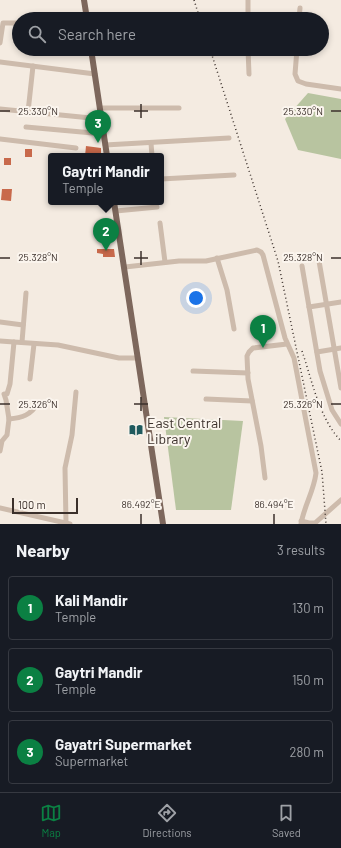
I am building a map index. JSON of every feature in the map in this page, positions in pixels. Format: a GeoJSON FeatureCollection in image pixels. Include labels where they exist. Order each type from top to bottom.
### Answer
{"type":"FeatureCollection","features":[{"type":"Feature","properties":{"kind":"main road"},"geometry":{"type":"LineString","coordinates":[[84,0],[86,12]]}},
{"type":"Feature","properties":{"kind":"main road"},"geometry":{"type":"LineString","coordinates":[[92,56],[107,153]]}},
{"type":"Feature","properties":{"kind":"main road"},"geometry":{"type":"LineString","coordinates":[[115,205],[163,524]]}},
{"type":"Feature","properties":{"kind":"street"},"geometry":{"type":"LineString","coordinates":[[248,0],[248,12]]}},
{"type":"Feature","properties":{"kind":"street"},"geometry":{"type":"LineString","coordinates":[[300,8],[300,12]]}},
{"type":"Feature","properties":{"kind":"street"},"geometry":{"type":"LineString","coordinates":[[0,43],[3,23],[12,23]]}},
{"type":"Feature","properties":{"kind":"street"},"geometry":{"type":"LineString","coordinates":[[248,56],[249,74]]}},
{"type":"Feature","properties":{"kind":"street"},"geometry":{"type":"LineString","coordinates":[[296,56],[295,74],[298,81],[306,84],[341,89]]}},
{"type":"Feature","properties":{"kind":"street"},"geometry":{"type":"LineString","coordinates":[[0,62],[95,74]]}},
{"type":"Feature","properties":{"kind":"street"},"geometry":{"type":"LineString","coordinates":[[28,112],[33,66]]}},
{"type":"Feature","properties":{"kind":"street"},"geometry":{"type":"LineString","coordinates":[[100,108],[179,108]]}},
{"type":"Feature","properties":{"kind":"street"},"geometry":{"type":"LineString","coordinates":[[0,109],[102,119]]}},
{"type":"Feature","properties":{"kind":"street"},"geometry":{"type":"LineString","coordinates":[[26,127],[104,134]]}},
{"type":"Feature","properties":{"kind":"street"},"geometry":{"type":"LineString","coordinates":[[106,145],[229,138]]}},
{"type":"Feature","properties":{"kind":"street"},"geometry":{"type":"LineString","coordinates":[[0,140],[76,148]]}},
{"type":"Feature","properties":{"kind":"street"},"geometry":{"type":"LineString","coordinates":[[151,142],[152,153]]}},
{"type":"Feature","properties":{"kind":"street"},"geometry":{"type":"LineString","coordinates":[[164,179],[234,175]]}},
{"type":"Feature","properties":{"kind":"street"},"geometry":{"type":"LineString","coordinates":[[116,211],[157,207]]}},
{"type":"Feature","properties":{"kind":"street"},"geometry":{"type":"LineString","coordinates":[[160,223],[165,262]]}},
{"type":"Feature","properties":{"kind":"street"},"geometry":{"type":"LineString","coordinates":[[125,267],[190,260],[202,261],[257,250],[261,252],[287,344],[294,358],[316,473],[315,483],[301,523],[314,523],[341,500]]}},
{"type":"Feature","properties":{"kind":"street"},"geometry":{"type":"LineString","coordinates":[[217,258],[228,290],[234,329]]}},
{"type":"Feature","properties":{"kind":"street"},"geometry":{"type":"LineString","coordinates":[[319,261],[341,388]]}},
{"type":"Feature","properties":{"kind":"street"},"geometry":{"type":"LineString","coordinates":[[302,266],[320,371],[332,410],[341,424]]}},
{"type":"Feature","properties":{"kind":"street"},"geometry":{"type":"LineString","coordinates":[[22,342],[26,294]]}},
{"type":"Feature","properties":{"kind":"street"},"geometry":{"type":"LineString","coordinates":[[309,307],[341,302]]}},
{"type":"Feature","properties":{"kind":"street"},"geometry":{"type":"LineString","coordinates":[[0,322],[23,324]]}},
{"type":"Feature","properties":{"kind":"street"},"geometry":{"type":"LineString","coordinates":[[0,342],[22,342],[69,347],[119,358],[138,358]]}},
{"type":"Feature","properties":{"kind":"street"},"geometry":{"type":"LineString","coordinates":[[0,451],[2,441],[7,434],[9,419],[6,400],[2,394],[6,394],[10,384],[14,342]]}},
{"type":"Feature","properties":{"kind":"street"},"geometry":{"type":"LineString","coordinates":[[30,379],[34,344]]}},
{"type":"Feature","properties":{"kind":"street"},"geometry":{"type":"LineString","coordinates":[[265,478],[261,446],[252,401],[247,356],[251,350],[260,347],[287,344]]}},
{"type":"Feature","properties":{"kind":"street"},"geometry":{"type":"LineString","coordinates":[[317,352],[341,348]]}},
{"type":"Feature","properties":{"kind":"street"},"geometry":{"type":"LineString","coordinates":[[193,371],[248,373]]}},
{"type":"Feature","properties":{"kind":"street"},"geometry":{"type":"LineString","coordinates":[[0,508],[68,524],[65,468],[72,435],[76,392]]}},
{"type":"Feature","properties":{"kind":"street"},"geometry":{"type":"LineString","coordinates":[[206,399],[252,401]]}},
{"type":"Feature","properties":{"kind":"street"},"geometry":{"type":"LineString","coordinates":[[9,419],[30,414],[34,411],[38,403]]}},
{"type":"Feature","properties":{"kind":"green space"},"geometry":{"type":"Polygon","coordinates":[[[308,93],[341,99],[341,159],[298,150],[285,119],[308,93]]]}},
{"type":"Feature","properties":{"kind":"green space"},"geometry":{"type":"Polygon","coordinates":[[[164,417],[243,421],[231,510],[176,510],[164,417]]]}},
{"type":"Feature","properties":{"kind":"building"},"geometry":{"type":"Polygon","coordinates":[[[86,146],[101,148],[101,153],[85,153],[86,146]]]}},
{"type":"Feature","properties":{"kind":"building"},"geometry":{"type":"Polygon","coordinates":[[[25,149],[32,149],[32,157],[25,157],[25,149]]]}},
{"type":"Feature","properties":{"kind":"building"},"geometry":{"type":"Polygon","coordinates":[[[4,158],[11,158],[11,165],[4,165],[4,158]]]}},
{"type":"Feature","properties":{"kind":"building"},"geometry":{"type":"Polygon","coordinates":[[[2,189],[12,189],[11,201],[1,200],[2,189]]]}},
{"type":"Feature","properties":{"kind":"building"},"geometry":{"type":"Polygon","coordinates":[[[97,249],[114,249],[115,257],[103,257],[103,254],[97,253],[97,249]]]}},
{"type":"Feature","properties":{"kind":"building","name":"East Central Library"},"geometry":{"type":"Polygon","coordinates":[[[134,426],[140,426],[140,434],[131,433],[134,426]]]}},
{"type":"Feature","properties":{"kind":"railway"},"geometry":{"type":"LineString","coordinates":[[194,0],[198,12]]}},
{"type":"Feature","properties":{"kind":"railway"},"geometry":{"type":"LineString","coordinates":[[212,56],[278,261],[322,472],[326,524]]}},
{"type":"Feature","properties":{"kind":"railway"},"geometry":{"type":"LineString","coordinates":[[302,351],[322,410],[333,432],[341,441]]}},
{"type":"Feature","properties":{"kind":"place","name":"Gayatri Supermarket"},"geometry":{"type":"Point","coordinates":[98,143]}},
{"type":"Feature","properties":{"kind":"place","name":"Gaytri Mandir"},"geometry":{"type":"Point","coordinates":[106,251]}},
{"type":"Feature","properties":{"kind":"place","name":"Kali Mandir"},"geometry":{"type":"Point","coordinates":[263,348]}},
{"type":"Feature","properties":{"kind":"place","name":"East Central Library"},"geometry":{"type":"Point","coordinates":[136,430]}}]}
